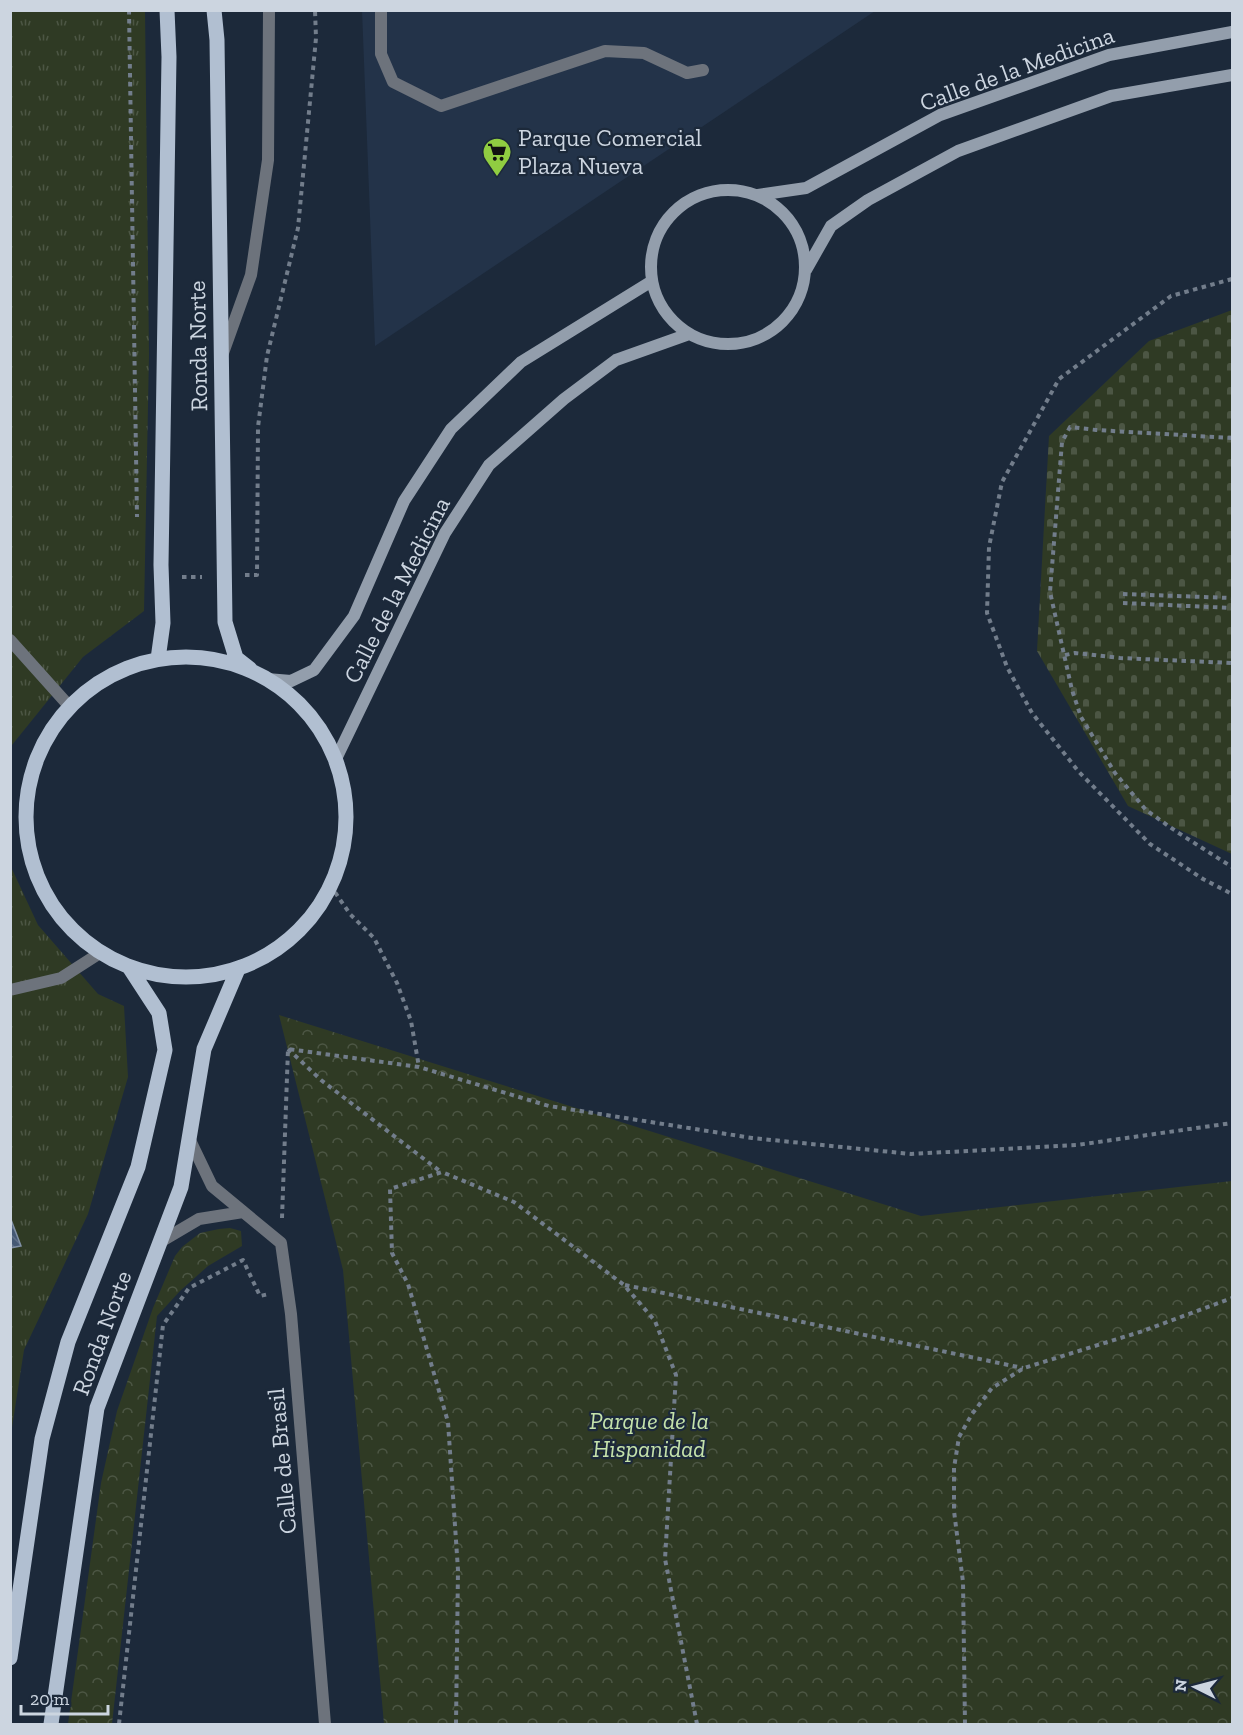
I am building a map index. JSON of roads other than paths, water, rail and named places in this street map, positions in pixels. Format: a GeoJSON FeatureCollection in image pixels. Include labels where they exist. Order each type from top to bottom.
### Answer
{"type":"FeatureCollection","features":[{"type":"Feature","properties":{"kind":"main road","name":"Ronda Norte"},"geometry":{"type":"LineString","coordinates":[[158,659],[163,623],[161,565],[169,57],[167,10]]}},
{"type":"Feature","properties":{"kind":"main road","name":"Ronda Norte"},"geometry":{"type":"LineString","coordinates":[[214,10],[217,63],[225,622],[236,658],[252,671]]}},
{"type":"Feature","properties":{"kind":"main road","name":"Calle de la Medicina"},"geometry":{"type":"LineString","coordinates":[[758,195],[806,188],[940,115],[1109,55],[1233,32]]}},
{"type":"Feature","properties":{"kind":"main road"},"geometry":{"type":"LineString","coordinates":[[805,271],[831,226],[868,200],[958,151],[1111,96],[1233,75]]}},
{"type":"Feature","properties":{"kind":"main road"},"geometry":{"type":"LineString","coordinates":[[717,190],[737,190],[758,195],[784,213],[801,240],[805,271],[800,297],[786,319],[765,335],[740,344],[714,343],[689,334],[672,320],[659,302],[652,281],[651,260],[656,240],[665,221],[680,206],[697,195],[717,190]]}},
{"type":"Feature","properties":{"kind":"main road","name":"Calle de la Medicina"},"geometry":{"type":"LineString","coordinates":[[267,679],[291,681],[314,670],[354,616],[404,501],[451,429],[521,362],[652,281]]}},
{"type":"Feature","properties":{"kind":"main road","name":"Calle de la Medicina"},"geometry":{"type":"LineString","coordinates":[[335,761],[445,533],[489,465],[564,399],[616,360],[689,334]]}},
{"type":"Feature","properties":{"kind":"main road","name":"Ronda Norte"},"geometry":{"type":"LineString","coordinates":[[190,657],[221,661],[252,671],[289,695],[308,714],[323,736],[335,761],[343,792],[345,824],[341,855],[330,885],[314,913],[292,937],[266,956],[238,969],[216,975],[183,977],[150,974],[129,967],[100,953],[64,922],[39,882],[27,837],[28,790],[42,746],[70,707],[95,685],[125,669],[158,659],[190,657]]}},
{"type":"Feature","properties":{"kind":"main road","name":"Ronda Norte"},"geometry":{"type":"LineString","coordinates":[[10,1658],[42,1439],[68,1342],[138,1167],[165,1050],[159,1013],[129,967]]}},
{"type":"Feature","properties":{"kind":"main road","name":"Ronda Norte"},"geometry":{"type":"LineString","coordinates":[[51,1725],[97,1408],[181,1187],[204,1049],[238,969]]}},
{"type":"Feature","properties":{"kind":"street"},"geometry":{"type":"LineString","coordinates":[[221,359],[251,275],[268,160],[269,10]]}},
{"type":"Feature","properties":{"kind":"street"},"geometry":{"type":"LineString","coordinates":[[381,10],[381,54],[393,82],[441,106],[606,51],[644,53],[687,73],[703,70]]}},
{"type":"Feature","properties":{"kind":"street"},"geometry":{"type":"LineString","coordinates":[[10,640],[70,707]]}},
{"type":"Feature","properties":{"kind":"street"},"geometry":{"type":"LineString","coordinates":[[10,990],[61,978],[100,953]]}},
{"type":"Feature","properties":{"kind":"street"},"geometry":{"type":"LineString","coordinates":[[189,1138],[212,1186],[243,1212]]}},
{"type":"Feature","properties":{"kind":"street"},"geometry":{"type":"LineString","coordinates":[[160,1242],[199,1219],[243,1212]]}},
{"type":"Feature","properties":{"kind":"street","name":"Calle de Brasil"},"geometry":{"type":"LineString","coordinates":[[243,1212],[281,1243],[288,1291],[325,1725]]}},
{"type":"Feature","properties":{"kind":"place","name":"Parque Comercial Plaza Nueva"},"geometry":{"type":"Point","coordinates":[497,178]}},
{"type":"Feature","properties":{"kind":"park label","name":"Parque de la Hispanidad"},"geometry":{"type":"Point","coordinates":[649,1435]}}]}
